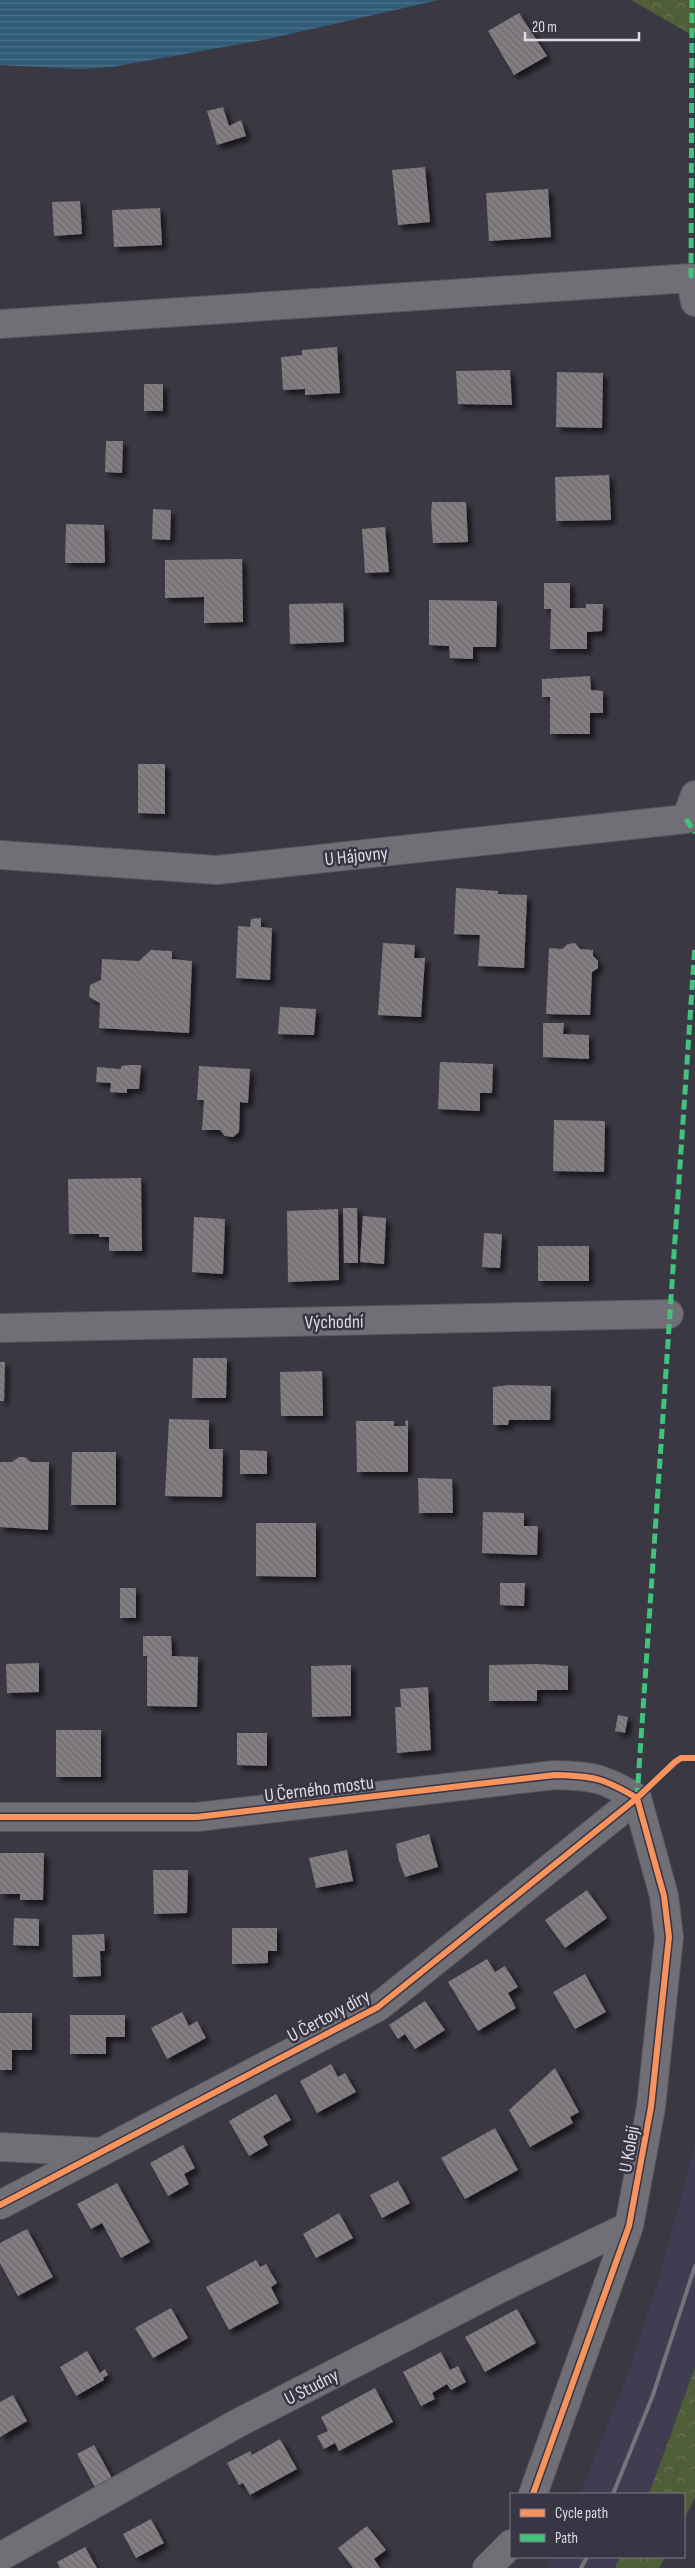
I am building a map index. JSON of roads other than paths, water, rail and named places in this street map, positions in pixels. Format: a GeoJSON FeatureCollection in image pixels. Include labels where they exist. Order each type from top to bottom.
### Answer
{"type":"FeatureCollection","features":[{"type":"Feature","properties":{"kind":"street"},"geometry":{"type":"LineString","coordinates":[[0,324],[693,290]]}},
{"type":"Feature","properties":{"kind":"street","name":"U Hájovny"},"geometry":{"type":"LineString","coordinates":[[0,855],[217,870],[686,819],[695,796]]}},
{"type":"Feature","properties":{"kind":"street","name":"Východní"},"geometry":{"type":"LineString","coordinates":[[0,1328],[669,1314]]}},
{"type":"Feature","properties":{"kind":"street","name":"U Černého mostu"},"geometry":{"type":"LineString","coordinates":[[0,1817],[197,1817],[555,1775],[584,1776],[606,1780],[636,1798]]}},
{"type":"Feature","properties":{"kind":"street","name":"U Čertovy díry"},"geometry":{"type":"LineString","coordinates":[[0,2205],[378,2007],[636,1798]]}},
{"type":"Feature","properties":{"kind":"street","name":"U Kolejí"},"geometry":{"type":"LineString","coordinates":[[533,2493],[629,2226],[651,2107],[669,1937],[664,1896],[636,1798]]}},
{"type":"Feature","properties":{"kind":"street"},"geometry":{"type":"LineString","coordinates":[[0,2147],[98,2152]]}},
{"type":"Feature","properties":{"kind":"street","name":"U Studny"},"geometry":{"type":"LineString","coordinates":[[0,2557],[238,2423],[499,2289],[629,2226]]}},
{"type":"Feature","properties":{"kind":"street"},"geometry":{"type":"LineString","coordinates":[[487,2568],[510,2545]]}},
{"type":"Feature","properties":{"kind":"water"},"geometry":{"type":"Polygon","coordinates":[[[0,0],[439,0],[268,39],[112,67],[80,69],[0,65],[0,0]]]}},
{"type":"Feature","properties":{"kind":"railway"},"geometry":{"type":"LineString","coordinates":[[613,2493],[653,2395],[695,2266]]}},
{"type":"Feature","properties":{"kind":"railway"},"geometry":{"type":"LineString","coordinates":[[581,2568],[586,2558]]}}]}
